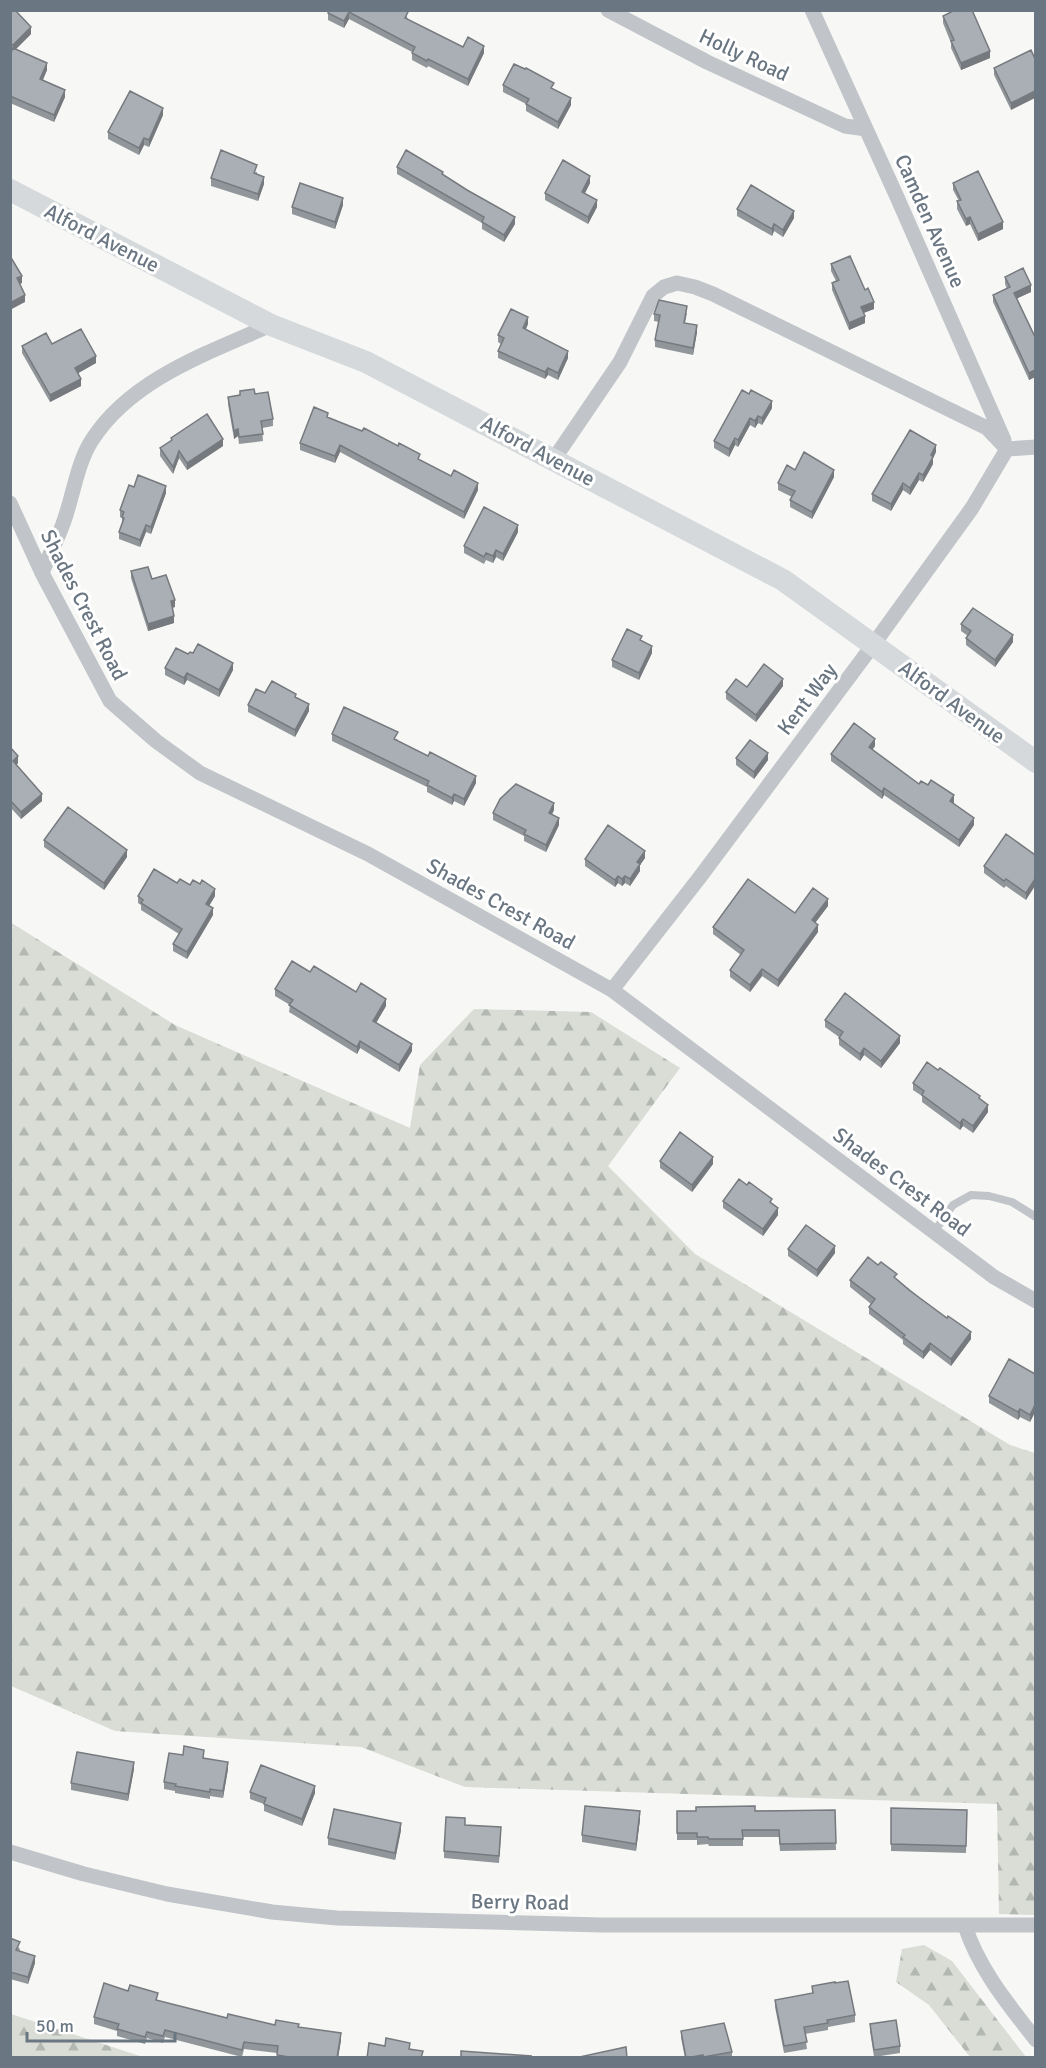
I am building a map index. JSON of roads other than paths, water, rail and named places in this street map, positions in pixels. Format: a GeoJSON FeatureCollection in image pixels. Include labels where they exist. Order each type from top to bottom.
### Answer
{"type":"FeatureCollection","features":[{"type":"Feature","properties":{"kind":"street","name":"Holly Road"},"geometry":{"type":"LineString","coordinates":[[608,10],[707,62],[845,126],[866,129]]}},
{"type":"Feature","properties":{"kind":"street","name":"Camden Avenue"},"geometry":{"type":"LineString","coordinates":[[812,10],[1007,449]]}},
{"type":"Feature","properties":{"kind":"street","name":"Alford Avenue"},"geometry":{"type":"LineString","coordinates":[[10,190],[271,325],[366,362],[783,580],[1035,762]]}},
{"type":"Feature","properties":{"kind":"street"},"geometry":{"type":"LineString","coordinates":[[554,459],[620,362],[653,296],[664,287],[677,283],[713,294],[987,428],[1007,449],[1035,447]]}},
{"type":"Feature","properties":{"kind":"street"},"geometry":{"type":"LineString","coordinates":[[42,573],[65,519],[74,485],[91,441],[120,406],[165,374],[271,325]]}},
{"type":"Feature","properties":{"kind":"street","name":"Kent Way"},"geometry":{"type":"LineString","coordinates":[[612,990],[700,877],[873,645],[972,508],[1007,449]]}},
{"type":"Feature","properties":{"kind":"street","name":"Shades Crest Road"},"geometry":{"type":"LineString","coordinates":[[10,503],[42,573],[110,701],[156,741],[200,772],[369,854],[612,990],[994,1277],[1035,1300]]}},
{"type":"Feature","properties":{"kind":"street","name":"Berry Road"},"geometry":{"type":"LineString","coordinates":[[10,1852],[84,1874],[155,1891],[239,1907],[298,1915],[477,1923],[1035,1925]]}},
{"type":"Feature","properties":{"kind":"street"},"geometry":{"type":"LineString","coordinates":[[965,1926],[971,1947],[985,1972],[1035,2040]]}},
{"type":"Feature","properties":{"kind":"lane"},"geometry":{"type":"LineString","coordinates":[[934,1232],[953,1205],[971,1195],[989,1196],[1012,1202],[1035,1217]]}}]}
